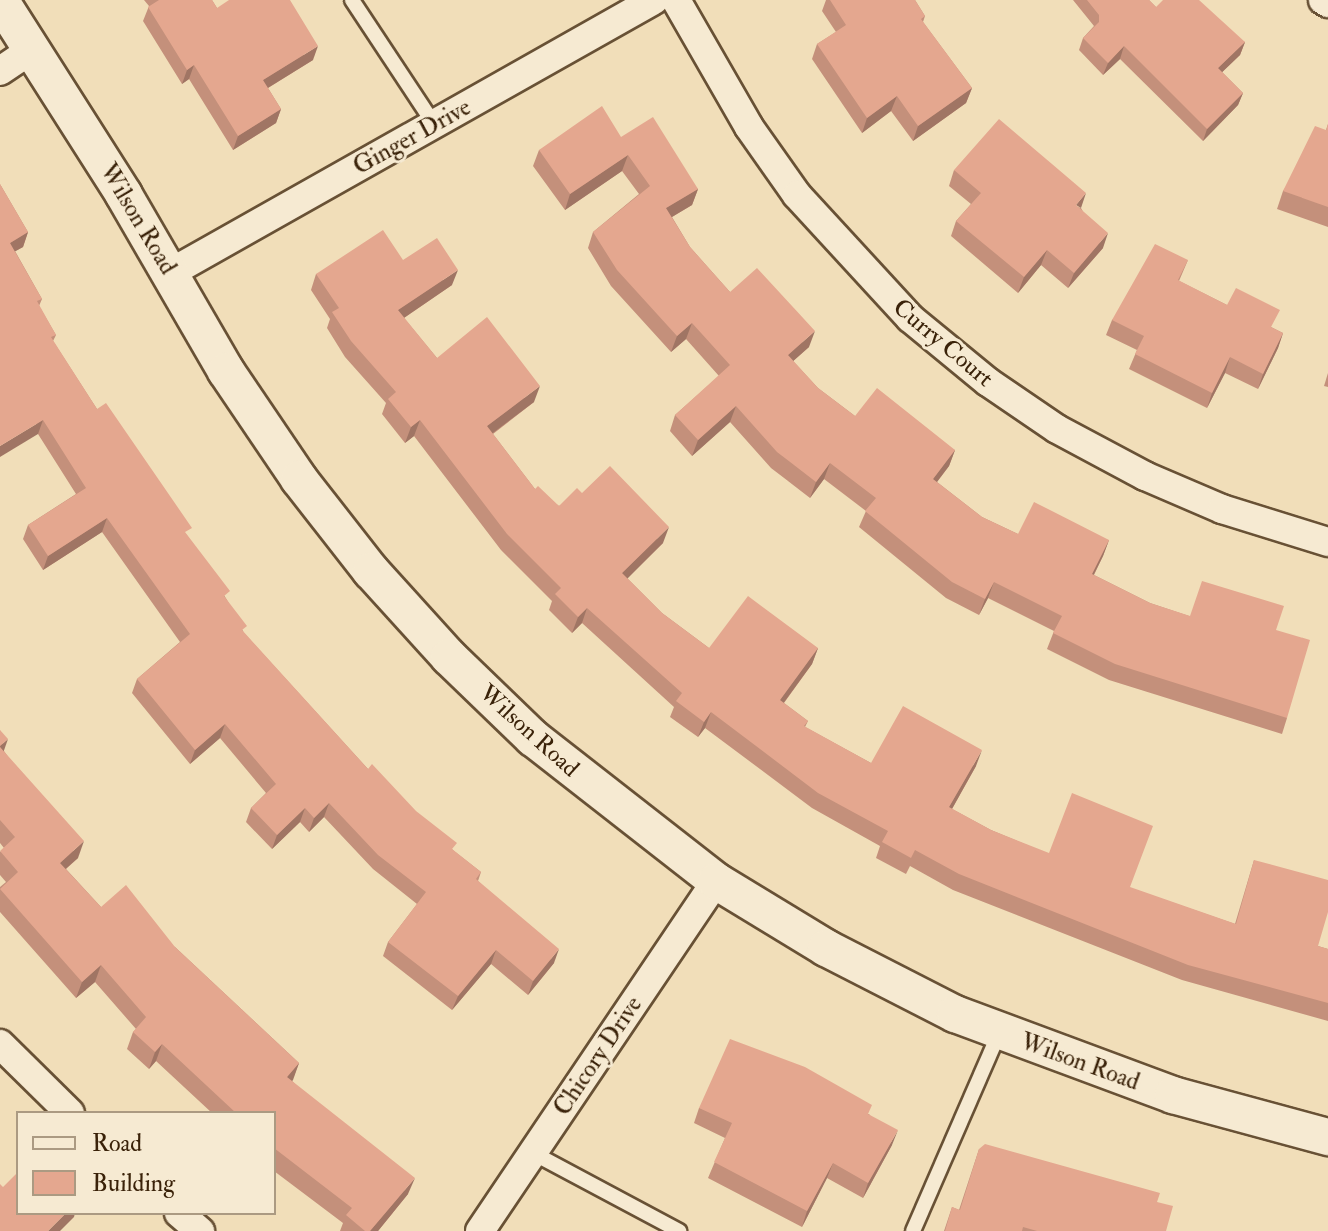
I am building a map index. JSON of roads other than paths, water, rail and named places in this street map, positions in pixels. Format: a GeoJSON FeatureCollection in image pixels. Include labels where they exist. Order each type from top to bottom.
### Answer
{"type":"FeatureCollection","features":[{"type":"Feature","properties":{"kind":"street","name":"Wilson Road"},"geometry":{"type":"LineString","coordinates":[[0,0],[299,479],[371,571],[449,657],[533,738],[716,881],[826,948],[1000,1032],[1173,1095],[1328,1137]]}},
{"type":"Feature","properties":{"kind":"street","name":"Ginger Drive"},"geometry":{"type":"LineString","coordinates":[[170,273],[654,0]]}},
{"type":"Feature","properties":{"kind":"street","name":"Curry Court"},"geometry":{"type":"LineString","coordinates":[[676,0],[749,127],[797,195],[851,259],[921,327],[988,382],[1057,429],[1145,476],[1222,509],[1328,542]]}},
{"type":"Feature","properties":{"kind":"street"},"geometry":{"type":"LineString","coordinates":[[0,71],[33,49]]}},
{"type":"Feature","properties":{"kind":"street","name":"Chicory Drive"},"geometry":{"type":"LineString","coordinates":[[480,1231],[716,881]]}},
{"type":"Feature","properties":{"kind":"street"},"geometry":{"type":"LineString","coordinates":[[0,1044],[68,1111]]}},
{"type":"Feature","properties":{"kind":"street"},"geometry":{"type":"LineString","coordinates":[[181,1215],[200,1231]]}},
{"type":"Feature","properties":{"kind":"lane"},"geometry":{"type":"LineString","coordinates":[[352,0],[434,124]]}},
{"type":"Feature","properties":{"kind":"lane"},"geometry":{"type":"LineString","coordinates":[[913,1231],[1000,1032]]}},
{"type":"Feature","properties":{"kind":"lane"},"geometry":{"type":"LineString","coordinates":[[533,1153],[679,1231]]}}]}
